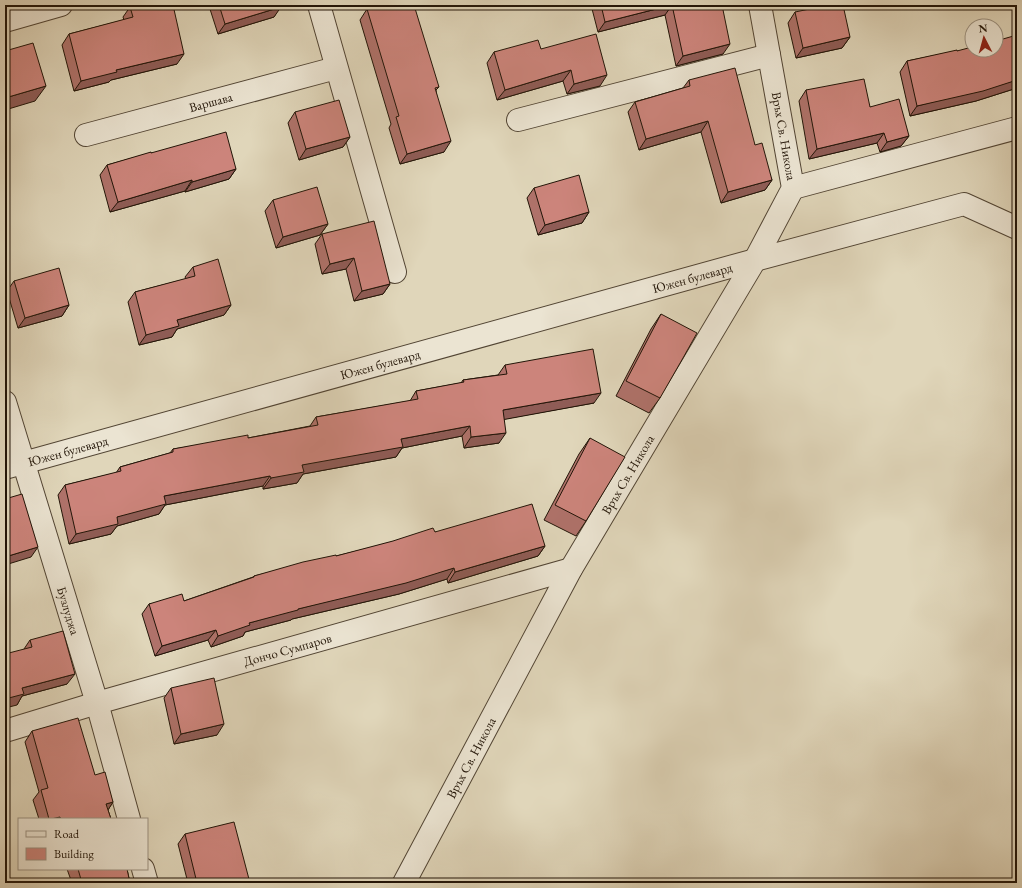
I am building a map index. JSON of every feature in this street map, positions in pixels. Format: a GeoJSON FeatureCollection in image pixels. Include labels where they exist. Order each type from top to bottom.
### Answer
{"type":"FeatureCollection","features":[{"type":"Feature","properties":{"kind":"street"},"geometry":{"type":"LineString","coordinates":[[5,21],[62,5]]}},
{"type":"Feature","properties":{"kind":"street"},"geometry":{"type":"LineString","coordinates":[[319,5],[395,272]]}},
{"type":"Feature","properties":{"kind":"street","name":"Връх Св. Никола"},"geometry":{"type":"LineString","coordinates":[[404,883],[571,569],[754,260],[793,188],[760,5]]}},
{"type":"Feature","properties":{"kind":"street"},"geometry":{"type":"LineString","coordinates":[[518,120],[769,55]]}},
{"type":"Feature","properties":{"kind":"street","name":"Варшава"},"geometry":{"type":"LineString","coordinates":[[86,136],[336,68]]}},
{"type":"Feature","properties":{"kind":"street"},"geometry":{"type":"LineString","coordinates":[[793,188],[1017,128]]}},
{"type":"Feature","properties":{"kind":"street","name":"Южен булевард"},"geometry":{"type":"LineString","coordinates":[[14,466],[754,260],[964,204],[1017,228]]}},
{"type":"Feature","properties":{"kind":"street","name":"Бузлуджа"},"geometry":{"type":"LineString","coordinates":[[5,402],[14,466],[96,703],[129,818]]}},
{"type":"Feature","properties":{"kind":"street","name":"Дончо Сумпаров"},"geometry":{"type":"LineString","coordinates":[[5,731],[96,703],[571,569]]}},
{"type":"Feature","properties":{"kind":"street"},"geometry":{"type":"LineString","coordinates":[[143,870],[147,883]]}},
{"type":"Feature","properties":{"kind":"building"},"geometry":{"type":"Polygon","coordinates":[[[137,5],[173,5],[184,54],[116,70],[117,72],[81,81],[69,34],[133,17],[130,7],[137,5]]]}},
{"type":"Feature","properties":{"kind":"building"},"geometry":{"type":"Polygon","coordinates":[[[219,5],[281,5],[281,7],[225,24],[219,5]]]}},
{"type":"Feature","properties":{"kind":"building"},"geometry":{"type":"Polygon","coordinates":[[[382,5],[414,5],[439,87],[435,88],[451,141],[407,154],[396,117],[399,116],[367,9],[382,5]]]}},
{"type":"Feature","properties":{"kind":"building"},"geometry":{"type":"Polygon","coordinates":[[[601,5],[672,5],[605,22],[601,5]]]}},
{"type":"Feature","properties":{"kind":"building"},"geometry":{"type":"Polygon","coordinates":[[[672,5],[722,5],[730,44],[683,56],[672,5]]]}},
{"type":"Feature","properties":{"kind":"building"},"geometry":{"type":"Polygon","coordinates":[[[829,5],[843,5],[850,37],[803,48],[795,12],[829,5]]]}},
{"type":"Feature","properties":{"kind":"building"},"geometry":{"type":"Polygon","coordinates":[[[596,34],[607,75],[574,84],[571,70],[505,90],[494,52],[538,40],[541,49],[596,34]]]}},
{"type":"Feature","properties":{"kind":"building"},"geometry":{"type":"Polygon","coordinates":[[[1017,35],[1017,80],[983,91],[917,106],[907,61],[964,49],[964,58],[1004,58],[1004,39],[1017,35]]]}},
{"type":"Feature","properties":{"kind":"building"},"geometry":{"type":"Polygon","coordinates":[[[33,43],[46,86],[5,98],[5,51],[33,43]]]}},
{"type":"Feature","properties":{"kind":"building"},"geometry":{"type":"Polygon","coordinates":[[[735,68],[755,145],[762,143],[772,180],[728,192],[708,121],[646,139],[635,102],[690,86],[689,80],[735,68]]]}},
{"type":"Feature","properties":{"kind":"building"},"geometry":{"type":"Polygon","coordinates":[[[864,79],[870,107],[899,99],[909,136],[887,142],[884,133],[817,149],[806,90],[864,79]]]}},
{"type":"Feature","properties":{"kind":"building"},"geometry":{"type":"Polygon","coordinates":[[[339,100],[350,137],[306,149],[295,112],[339,100]]]}},
{"type":"Feature","properties":{"kind":"building"},"geometry":{"type":"Polygon","coordinates":[[[226,132],[236,169],[192,182],[192,180],[118,202],[107,165],[226,132]]]}},
{"type":"Feature","properties":{"kind":"building"},"geometry":{"type":"Polygon","coordinates":[[[579,175],[589,212],[545,225],[534,188],[579,175]]]}},
{"type":"Feature","properties":{"kind":"building"},"geometry":{"type":"Polygon","coordinates":[[[317,187],[328,224],[283,237],[273,200],[317,187]]]}},
{"type":"Feature","properties":{"kind":"building"},"geometry":{"type":"Polygon","coordinates":[[[374,221],[390,284],[362,291],[354,258],[330,264],[322,234],[374,221]]]}},
{"type":"Feature","properties":{"kind":"building"},"geometry":{"type":"Polygon","coordinates":[[[218,259],[231,305],[177,320],[179,326],[146,335],[135,292],[195,276],[193,267],[218,259]]]}},
{"type":"Feature","properties":{"kind":"building"},"geometry":{"type":"Polygon","coordinates":[[[59,268],[69,305],[25,318],[14,281],[59,268]]]}},
{"type":"Feature","properties":{"kind":"building"},"geometry":{"type":"Polygon","coordinates":[[[661,314],[697,333],[660,398],[626,381],[661,314]]]}},
{"type":"Feature","properties":{"kind":"building"},"geometry":{"type":"Polygon","coordinates":[[[593,349],[601,393],[503,410],[506,433],[471,437],[470,426],[401,439],[403,447],[302,465],[304,472],[271,478],[270,476],[164,496],[166,504],[117,517],[118,524],[76,534],[65,485],[121,471],[120,467],[173,452],[173,449],[248,435],[248,438],[318,425],[316,417],[418,399],[416,391],[464,382],[463,380],[507,374],[505,365],[593,349]]]}},
{"type":"Feature","properties":{"kind":"building"},"geometry":{"type":"Polygon","coordinates":[[[590,438],[625,457],[586,521],[555,505],[590,438]]]}},
{"type":"Feature","properties":{"kind":"building"},"geometry":{"type":"Polygon","coordinates":[[[22,494],[38,547],[5,557],[5,499],[22,494]]]}},
{"type":"Feature","properties":{"kind":"building"},"geometry":{"type":"Polygon","coordinates":[[[532,504],[545,546],[455,572],[454,568],[406,583],[298,609],[249,623],[250,625],[218,636],[216,630],[162,646],[149,604],[182,594],[184,601],[254,576],[303,562],[336,556],[393,541],[433,528],[435,532],[532,504]]]}},
{"type":"Feature","properties":{"kind":"building"},"geometry":{"type":"Polygon","coordinates":[[[63,631],[75,674],[22,688],[24,694],[5,699],[5,654],[32,647],[30,640],[63,631]]]}},
{"type":"Feature","properties":{"kind":"building"},"geometry":{"type":"Polygon","coordinates":[[[214,678],[224,724],[181,734],[171,688],[214,678]]]}},
{"type":"Feature","properties":{"kind":"building"},"geometry":{"type":"Polygon","coordinates":[[[78,718],[95,775],[105,772],[113,802],[106,804],[111,818],[49,818],[41,790],[48,788],[32,731],[78,718]]]}},
{"type":"Feature","properties":{"kind":"building"},"geometry":{"type":"Polygon","coordinates":[[[234,822],[250,883],[197,883],[185,834],[234,822]]]}},
{"type":"Feature","properties":{"kind":"building"},"geometry":{"type":"Polygon","coordinates":[[[78,870],[127,870],[130,883],[82,883],[78,870]]]}},
{"type":"Feature","properties":{"kind":"building"},"geometry":{"type":"Polygon","coordinates":[[[256,880],[257,883],[250,883],[256,880]]]}}]}
